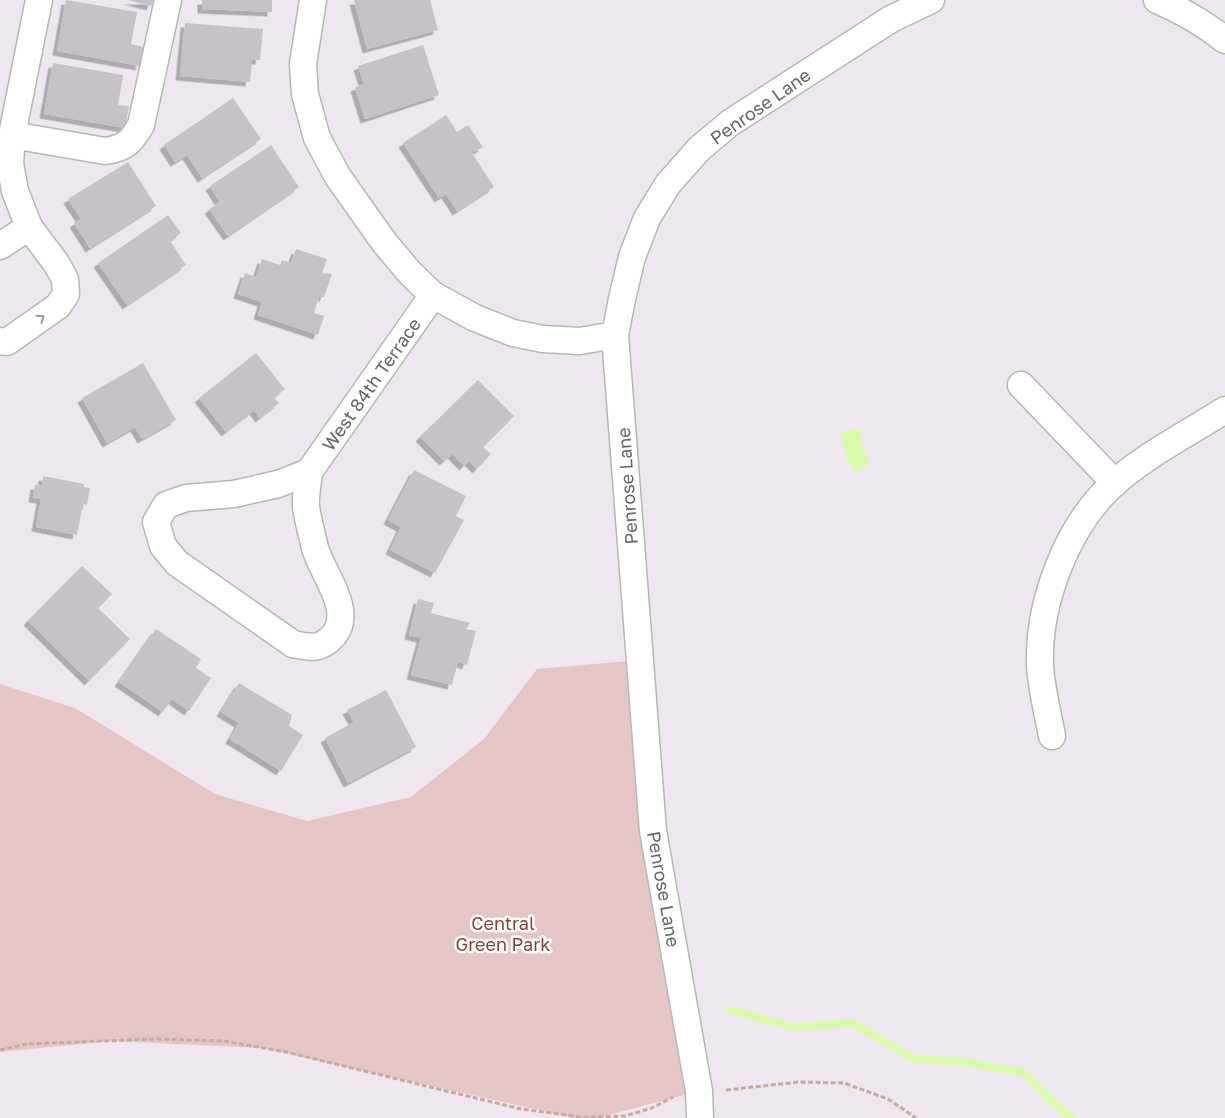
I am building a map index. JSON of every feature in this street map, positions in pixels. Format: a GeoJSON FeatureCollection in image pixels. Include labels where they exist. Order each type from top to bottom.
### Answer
{"type":"FeatureCollection","features":[{"type":"Feature","properties":{"kind":"street"},"geometry":{"type":"LineString","coordinates":[[0,341],[7,342],[58,306],[66,294],[65,279],[56,263],[29,227],[16,191],[10,163],[12,135],[39,0]]}},
{"type":"Feature","properties":{"kind":"street"},"geometry":{"type":"LineString","coordinates":[[12,135],[105,151],[120,149],[132,140],[142,125],[168,0]]}},
{"type":"Feature","properties":{"kind":"street"},"geometry":{"type":"LineString","coordinates":[[313,0],[303,64],[305,94],[318,138],[338,177],[384,242],[410,273],[433,295],[475,318],[513,333],[543,339],[580,341],[615,335]]}},
{"type":"Feature","properties":{"kind":"street","name":"Penrose Lane"},"geometry":{"type":"LineString","coordinates":[[700,1118],[699,1091],[653,831],[615,335],[622,299],[632,257],[647,218],[668,184],[699,149],[730,123],[890,19],[931,0]]}},
{"type":"Feature","properties":{"kind":"street"},"geometry":{"type":"LineString","coordinates":[[1157,0],[1172,6],[1225,40]]}},
{"type":"Feature","properties":{"kind":"street"},"geometry":{"type":"LineString","coordinates":[[0,246],[29,227]]}},
{"type":"Feature","properties":{"kind":"street","name":"West 84th Terrace"},"geometry":{"type":"LineString","coordinates":[[309,472],[278,484],[234,494],[186,498],[166,506],[156,522],[163,546],[178,564],[292,644],[314,648],[329,641],[338,630],[341,611],[334,588],[316,550],[306,506],[309,472],[433,295]]}},
{"type":"Feature","properties":{"kind":"street"},"geometry":{"type":"LineString","coordinates":[[1022,386],[1115,483]]}},
{"type":"Feature","properties":{"kind":"street"},"geometry":{"type":"LineString","coordinates":[[1052,736],[1040,666],[1042,618],[1055,578],[1070,543],[1088,512],[1115,483],[1148,458],[1225,410]]}},
{"type":"Feature","properties":{"kind":"path"},"geometry":{"type":"LineString","coordinates":[[0,1050],[26,1044],[154,1039],[224,1041],[286,1052],[522,1109],[581,1118],[625,1116],[652,1108],[676,1096],[699,1091],[799,1082],[844,1083],[888,1099],[916,1118]]}},
{"type":"Feature","properties":{"kind":"green space","name":"Central Green Park"},"geometry":{"type":"Polygon","coordinates":[[[640,660],[699,1091],[597,1118],[575,1118],[262,1048],[111,1041],[0,1052],[0,684],[75,708],[215,794],[307,821],[411,797],[484,739],[537,669],[640,660]]]}},
{"type":"Feature","properties":{"kind":"shaded area"},"geometry":{"type":"Polygon","coordinates":[[[859,428],[864,451],[870,463],[856,473],[847,459],[840,432],[859,428]]]}},
{"type":"Feature","properties":{"kind":"building"},"geometry":{"type":"Polygon","coordinates":[[[66,0],[137,12],[131,44],[143,47],[140,66],[57,51],[66,0]]]}},
{"type":"Feature","properties":{"kind":"building"},"geometry":{"type":"Polygon","coordinates":[[[128,0],[153,0],[151,6],[128,0]]]}},
{"type":"Feature","properties":{"kind":"building"},"geometry":{"type":"Polygon","coordinates":[[[202,0],[272,0],[272,12],[202,9],[202,0]]]}},
{"type":"Feature","properties":{"kind":"building"},"geometry":{"type":"Polygon","coordinates":[[[354,0],[430,0],[438,30],[367,49],[354,0]]]}},
{"type":"Feature","properties":{"kind":"building"},"geometry":{"type":"Polygon","coordinates":[[[185,23],[263,29],[260,60],[252,60],[250,82],[180,76],[185,23]]]}},
{"type":"Feature","properties":{"kind":"building"},"geometry":{"type":"Polygon","coordinates":[[[423,45],[439,95],[365,119],[355,87],[364,84],[358,66],[423,45]]]}},
{"type":"Feature","properties":{"kind":"building"},"geometry":{"type":"Polygon","coordinates":[[[53,63],[123,75],[118,105],[129,106],[125,128],[44,114],[53,63]]]}},
{"type":"Feature","properties":{"kind":"building"},"geometry":{"type":"Polygon","coordinates":[[[233,98],[261,139],[202,178],[187,155],[175,162],[164,145],[233,98]]]}},
{"type":"Feature","properties":{"kind":"building"},"geometry":{"type":"Polygon","coordinates":[[[446,115],[457,132],[468,125],[483,147],[472,153],[494,187],[457,211],[446,194],[439,198],[403,143],[446,115]]]}},
{"type":"Feature","properties":{"kind":"building"},"geometry":{"type":"Polygon","coordinates":[[[271,145],[299,187],[228,236],[209,209],[220,202],[210,186],[271,145]]]}},
{"type":"Feature","properties":{"kind":"building"},"geometry":{"type":"Polygon","coordinates":[[[128,162],[156,206],[90,248],[74,223],[81,219],[68,199],[128,162]]]}},
{"type":"Feature","properties":{"kind":"building"},"geometry":{"type":"Polygon","coordinates":[[[168,215],[181,233],[170,241],[186,265],[127,305],[98,263],[168,215]]]}},
{"type":"Feature","properties":{"kind":"building"},"geometry":{"type":"Polygon","coordinates":[[[296,249],[327,259],[322,273],[332,274],[324,297],[319,297],[314,313],[324,316],[318,335],[258,315],[262,302],[238,294],[245,273],[256,277],[262,259],[280,265],[282,260],[291,263],[296,249]]]}},
{"type":"Feature","properties":{"kind":"building"},"geometry":{"type":"Polygon","coordinates":[[[256,353],[285,389],[274,398],[279,403],[260,418],[254,410],[226,432],[199,398],[256,353]]]}},
{"type":"Feature","properties":{"kind":"building"},"geometry":{"type":"Polygon","coordinates":[[[143,363],[176,420],[142,439],[135,427],[107,443],[82,398],[143,363]]]}},
{"type":"Feature","properties":{"kind":"building"},"geometry":{"type":"Polygon","coordinates":[[[478,380],[514,416],[483,447],[491,454],[477,469],[469,461],[464,466],[452,454],[444,461],[420,437],[478,380]]]}},
{"type":"Feature","properties":{"kind":"building"},"geometry":{"type":"Polygon","coordinates":[[[414,470],[466,496],[456,516],[464,520],[435,573],[390,550],[401,527],[388,520],[414,470]]]}},
{"type":"Feature","properties":{"kind":"building"},"geometry":{"type":"Polygon","coordinates":[[[43,476],[84,484],[84,487],[90,488],[87,505],[83,504],[77,535],[36,527],[41,499],[33,498],[35,485],[42,486],[43,476]]]}},
{"type":"Feature","properties":{"kind":"building"},"geometry":{"type":"Polygon","coordinates":[[[82,566],[112,594],[98,608],[130,639],[89,681],[28,621],[82,566]]]}},
{"type":"Feature","properties":{"kind":"building"},"geometry":{"type":"Polygon","coordinates":[[[418,599],[434,603],[431,613],[470,623],[466,629],[476,631],[467,665],[458,662],[452,685],[411,675],[421,638],[409,635],[418,599]]]}},
{"type":"Feature","properties":{"kind":"building"},"geometry":{"type":"Polygon","coordinates":[[[156,629],[201,659],[196,668],[211,678],[189,711],[172,699],[163,712],[119,682],[156,629]]]}},
{"type":"Feature","properties":{"kind":"building"},"geometry":{"type":"Polygon","coordinates":[[[239,683],[292,715],[289,726],[303,735],[281,771],[230,739],[239,723],[221,712],[239,683]]]}},
{"type":"Feature","properties":{"kind":"building"},"geometry":{"type":"Polygon","coordinates":[[[386,690],[416,747],[348,783],[325,738],[354,722],[347,710],[386,690]]]}},
{"type":"Feature","properties":{"kind":"waterway"},"geometry":{"type":"LineString","coordinates":[[730,1010],[794,1027],[853,1023],[914,1059],[964,1062],[1022,1072],[1053,1102],[1073,1118]]}}]}
